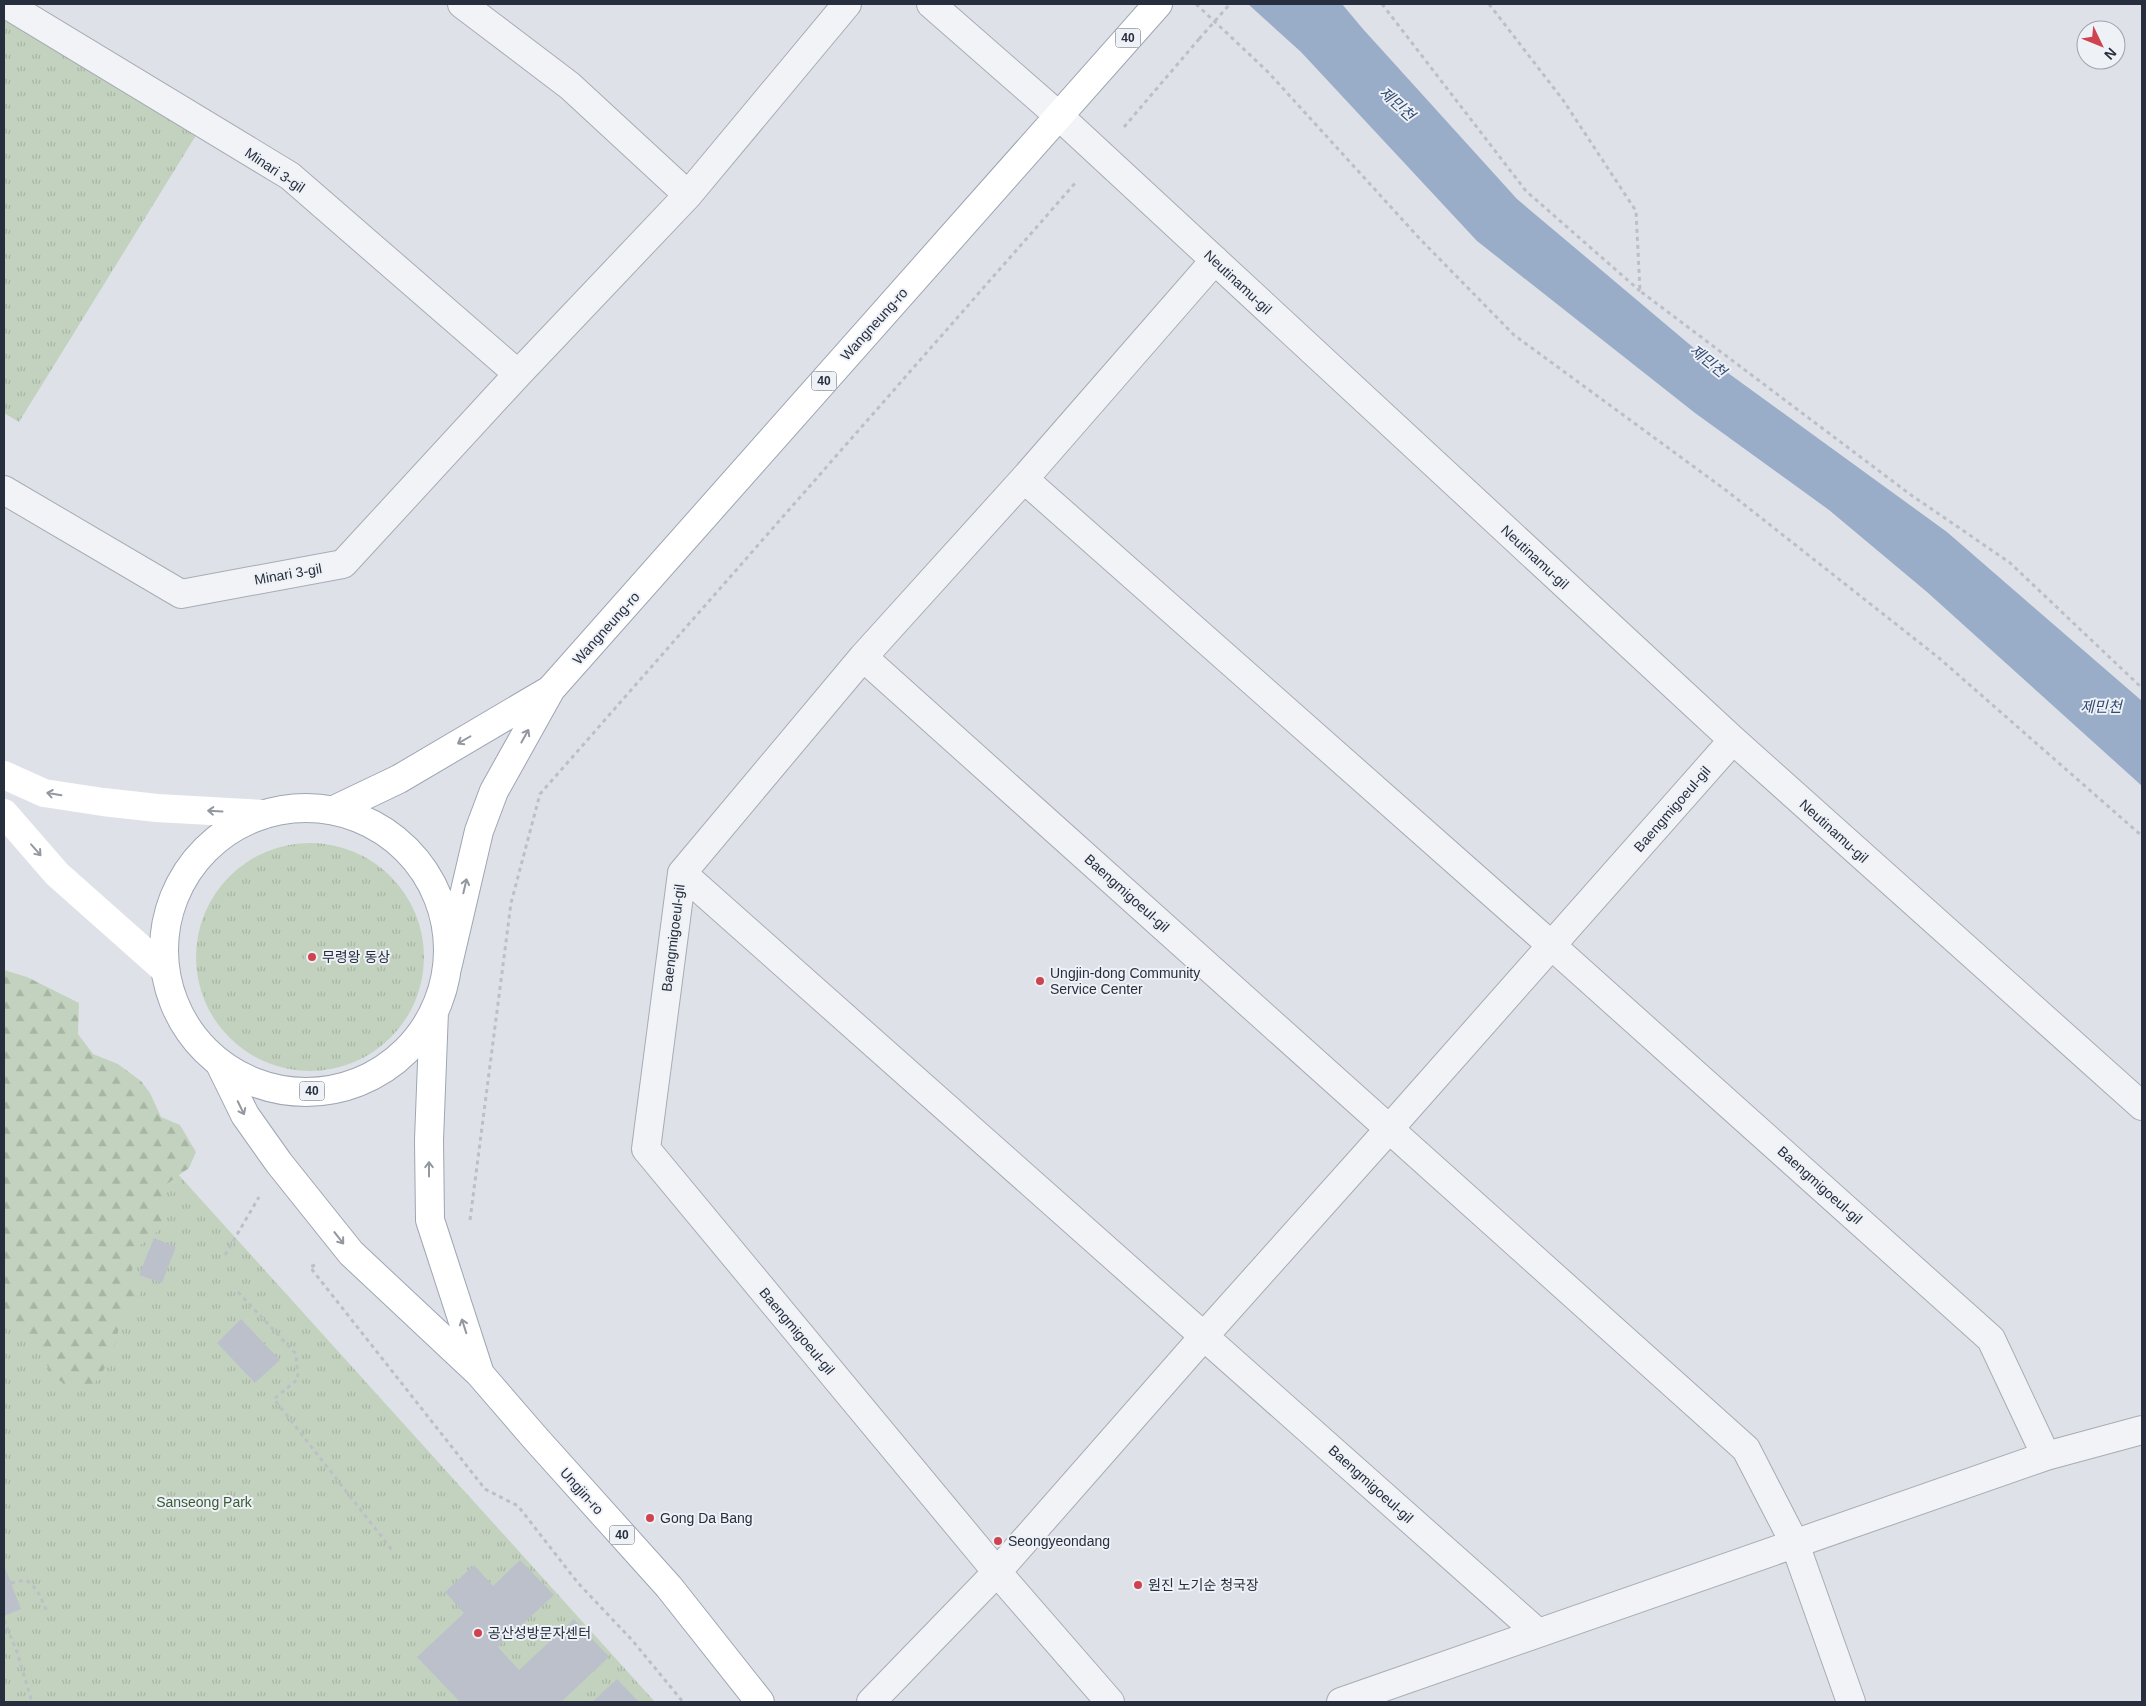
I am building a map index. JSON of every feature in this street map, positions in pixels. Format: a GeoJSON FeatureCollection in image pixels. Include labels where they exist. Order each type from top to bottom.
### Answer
{"type":"FeatureCollection","features":[{"type":"Feature","properties":{"kind":"main road","name":"Wangneung-ro"},"geometry":{"type":"LineString","coordinates":[[551,689],[1158,4]]}},
{"type":"Feature","properties":{"kind":"main road","name":"40"},"geometry":{"type":"LineString","coordinates":[[334,810],[399,779],[551,689]]}},
{"type":"Feature","properties":{"kind":"main road","name":"40"},"geometry":{"type":"LineString","coordinates":[[479,1373],[430,1220],[429,1140],[434,1011],[447,968],[479,831],[494,791],[551,689]]}},
{"type":"Feature","properties":{"kind":"main road"},"geometry":{"type":"LineString","coordinates":[[4,775],[44,793],[103,802],[157,808],[264,814]]}},
{"type":"Feature","properties":{"kind":"main road","name":"40"},"geometry":{"type":"LineString","coordinates":[[434,1011],[410,1045],[375,1074],[336,1089],[293,1092],[256,1084],[220,1064],[193,1038],[174,1006],[164,969],[165,930],[176,891],[197,858],[227,831],[264,814],[299,808],[334,810],[374,824],[407,850],[432,884],[446,921],[447,968]]}},
{"type":"Feature","properties":{"kind":"main road"},"geometry":{"type":"LineString","coordinates":[[4,813],[57,874],[164,969]]}},
{"type":"Feature","properties":{"kind":"main road","name":"40"},"geometry":{"type":"LineString","coordinates":[[220,1064],[245,1115],[279,1163],[350,1253],[479,1373]]}},
{"type":"Feature","properties":{"kind":"main road","name":"Ungjin-ro"},"geometry":{"type":"LineString","coordinates":[[479,1373],[669,1587],[760,1702]]}},
{"type":"Feature","properties":{"kind":"street","name":"Minari 3-gil"},"geometry":{"type":"LineString","coordinates":[[6,4],[290,176],[518,374]]}},
{"type":"Feature","properties":{"kind":"street"},"geometry":{"type":"LineString","coordinates":[[462,4],[570,86],[688,195]]}},
{"type":"Feature","properties":{"kind":"street","name":"Minari 3-gil"},"geometry":{"type":"LineString","coordinates":[[4,490],[181,594],[343,564],[518,374],[688,195],[847,4]]}},
{"type":"Feature","properties":{"kind":"street","name":"Neutinamu-gil"},"geometry":{"type":"LineString","coordinates":[[932,4],[1059,116],[1733,740],[2142,1106]]}},
{"type":"Feature","properties":{"kind":"street"},"geometry":{"type":"LineString","coordinates":[[682,873],[863,657],[1024,479],[1215,260]]}},
{"type":"Feature","properties":{"kind":"street","name":"Baengmigoeul-gil"},"geometry":{"type":"LineString","coordinates":[[1024,479],[1551,945],[1992,1339],[2046,1456]]}},
{"type":"Feature","properties":{"kind":"street","name":"Baengmigoeul-gil"},"geometry":{"type":"LineString","coordinates":[[863,657],[1746,1449],[1795,1544],[1851,1702]]}},
{"type":"Feature","properties":{"kind":"street","name":"Baengmigoeul-gil"},"geometry":{"type":"LineString","coordinates":[[871,1702],[997,1572],[1733,740]]}},
{"type":"Feature","properties":{"kind":"street","name":"Baengmigoeul-gil"},"geometry":{"type":"LineString","coordinates":[[682,873],[1205,1335],[1538,1633]]}},
{"type":"Feature","properties":{"kind":"street","name":"Baengmigoeul-gil"},"geometry":{"type":"LineString","coordinates":[[682,873],[646,1149],[997,1572],[1110,1702]]}},
{"type":"Feature","properties":{"kind":"street"},"geometry":{"type":"LineString","coordinates":[[1341,1702],[2046,1456],[2142,1430]]}},
{"type":"Feature","properties":{"kind":"path"},"geometry":{"type":"LineString","coordinates":[[1196,4],[1268,72],[1420,239],[1514,335],[1727,491],[1939,658],[2142,836]]}},
{"type":"Feature","properties":{"kind":"path"},"geometry":{"type":"LineString","coordinates":[[1198,39],[1230,4]]}},
{"type":"Feature","properties":{"kind":"path"},"geometry":{"type":"LineString","coordinates":[[1382,4],[1526,191],[1640,291],[1911,494],[2009,562],[2142,688]]}},
{"type":"Feature","properties":{"kind":"path"},"geometry":{"type":"LineString","coordinates":[[1488,4],[1563,100],[1636,211],[1640,291]]}},
{"type":"Feature","properties":{"kind":"path"},"geometry":{"type":"LineString","coordinates":[[225,1255],[279,1163]]}},
{"type":"Feature","properties":{"kind":"path"},"geometry":{"type":"LineString","coordinates":[[238,1292],[296,1354],[298,1379],[274,1399],[392,1550]]}},
{"type":"Feature","properties":{"kind":"path"},"geometry":{"type":"LineString","coordinates":[[11,1583],[26,1580],[33,1585],[40,1595],[47,1612]]}},
{"type":"Feature","properties":{"kind":"path"},"geometry":{"type":"LineString","coordinates":[[4,1620],[17,1652],[32,1702]]}},
{"type":"Feature","properties":{"kind":"green space"},"geometry":{"type":"Polygon","coordinates":[[[4,4],[203,124],[19,422],[4,413],[4,4]]]}},
{"type":"Feature","properties":{"kind":"green space"},"geometry":{"type":"Polygon","coordinates":[[[310,843],[332,845],[354,852],[373,862],[391,876],[405,894],[415,913],[422,935],[424,957],[422,979],[415,1001],[405,1020],[391,1038],[373,1052],[354,1062],[332,1069],[310,1071],[288,1069],[266,1062],[247,1052],[229,1038],[215,1020],[205,1001],[198,979],[196,957],[198,935],[205,913],[215,894],[229,876],[247,862],[266,852],[288,845],[310,843]]]}},
{"type":"Feature","properties":{"kind":"green space"},"geometry":{"type":"Polygon","coordinates":[[[4,970],[27,977],[79,1003],[78,1034],[93,1054],[118,1064],[141,1081],[150,1093],[161,1117],[180,1125],[196,1152],[189,1168],[164,1186],[165,1205],[160,1229],[139,1246],[131,1274],[141,1292],[137,1304],[121,1316],[109,1360],[93,1385],[70,1387],[52,1376],[42,1353],[27,1331],[4,1324],[4,970]]]}},
{"type":"Feature","properties":{"kind":"green space","name":"Sanseong Park"},"geometry":{"type":"Polygon","coordinates":[[[4,1019],[158,1152],[655,1702],[4,1702],[4,1019]]]}},
{"type":"Feature","properties":{"kind":"water","name":"제민천"},"geometry":{"type":"Polygon","coordinates":[[[1248,4],[1342,4],[1517,199],[1695,349],[1947,532],[2142,701],[2142,786],[1927,592],[1829,510],[1695,413],[1477,241],[1301,52],[1248,4]]]}},
{"type":"Feature","properties":{"kind":"building"},"geometry":{"type":"Polygon","coordinates":[[[154,1238],[176,1247],[162,1283],[139,1275],[154,1238]]]}},
{"type":"Feature","properties":{"kind":"building"},"geometry":{"type":"Polygon","coordinates":[[[241,1319],[280,1360],[255,1383],[217,1343],[241,1319]]]}},
{"type":"Feature","properties":{"kind":"building","name":"공산성방문자센터"},"geometry":{"type":"Polygon","coordinates":[[[520,1560],[554,1595],[498,1647],[519,1670],[574,1619],[609,1657],[561,1702],[460,1702],[417,1657],[464,1613],[445,1592],[474,1565],[493,1586],[520,1560]]]}},
{"type":"Feature","properties":{"kind":"building"},"geometry":{"type":"Polygon","coordinates":[[[4,1565],[21,1609],[4,1616],[4,1565]]]}},
{"type":"Feature","properties":{"kind":"building"},"geometry":{"type":"Polygon","coordinates":[[[617,1679],[639,1702],[592,1702],[617,1679]]]}},
{"type":"Feature","properties":{"kind":"place","name":"무령왕 동상"},"geometry":{"type":"Point","coordinates":[312,957]}},
{"type":"Feature","properties":{"kind":"place","name":"Ungjin-dong Community Service Center"},"geometry":{"type":"Point","coordinates":[1040,981]}},
{"type":"Feature","properties":{"kind":"place","name":"Gong Da Bang"},"geometry":{"type":"Point","coordinates":[650,1518]}},
{"type":"Feature","properties":{"kind":"place","name":"Seongyeondang"},"geometry":{"type":"Point","coordinates":[998,1541]}},
{"type":"Feature","properties":{"kind":"place","name":"원진 노기순 청국장"},"geometry":{"type":"Point","coordinates":[1138,1585]}},
{"type":"Feature","properties":{"kind":"place","name":"공산성방문자센터"},"geometry":{"type":"Point","coordinates":[478,1633]}}]}
